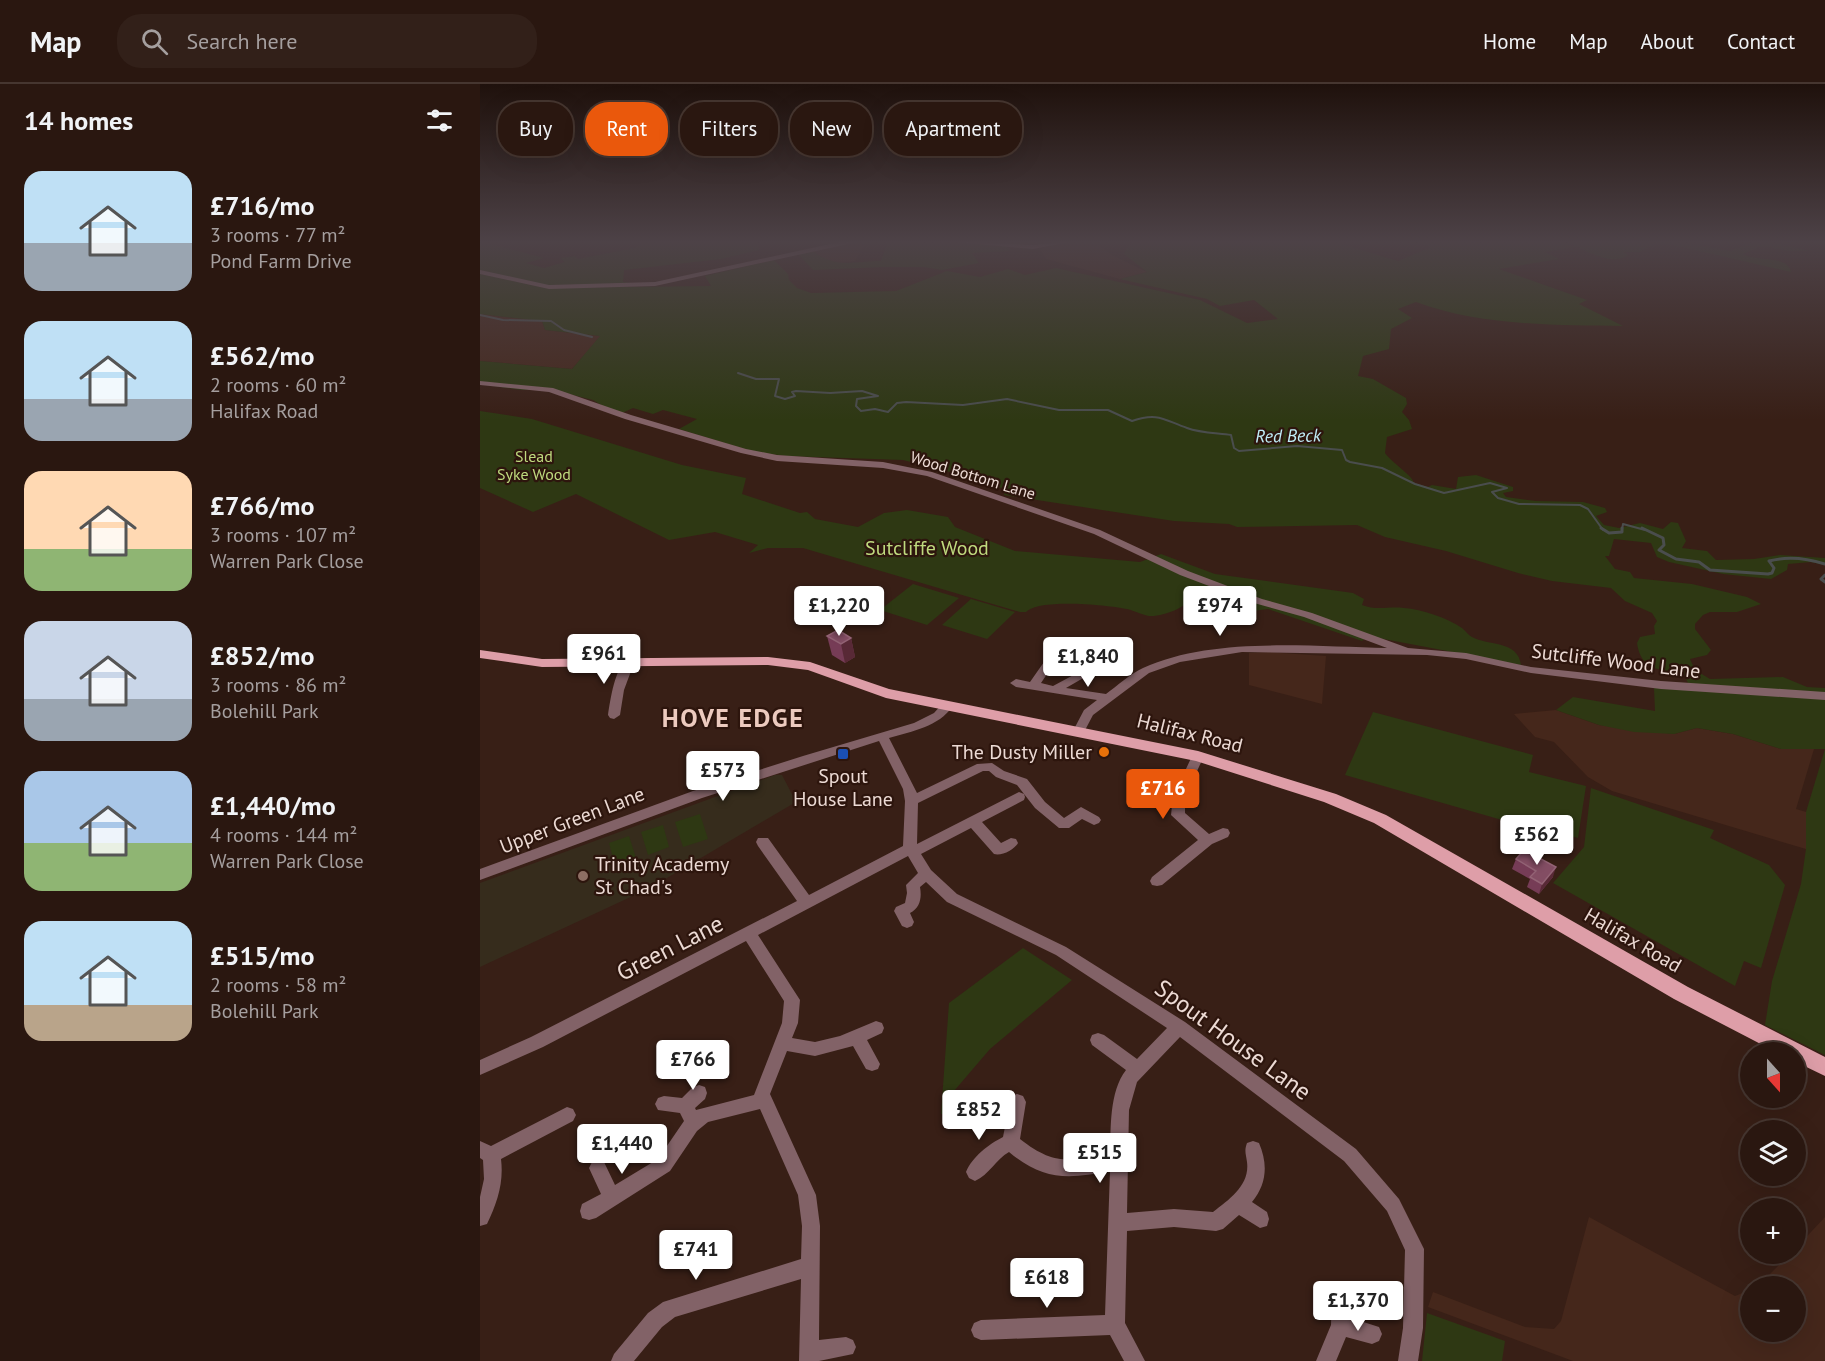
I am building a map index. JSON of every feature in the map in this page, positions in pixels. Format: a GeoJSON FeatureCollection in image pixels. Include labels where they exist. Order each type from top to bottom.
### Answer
{"type":"FeatureCollection","features":[{"type":"Feature","properties":{"kind":"main road","name":"Halifax Road"},"geometry":{"type":"LineString","coordinates":[[480,654],[542,663],[768,661],[810,666],[886,693],[1198,756],[1329,798],[1380,819],[1681,993],[1825,1067]]}},
{"type":"Feature","properties":{"kind":"street","name":"Wood Bottom Lane"},"geometry":{"type":"LineString","coordinates":[[480,383],[550,390],[628,417],[744,452],[777,458],[883,465],[929,474],[1097,532],[1184,573],[1258,601],[1308,615],[1405,651]]}},
{"type":"Feature","properties":{"kind":"street"},"geometry":{"type":"LineString","coordinates":[[1033,686],[1062,644]]}},
{"type":"Feature","properties":{"kind":"street"},"geometry":{"type":"LineString","coordinates":[[1079,731],[1088,713],[1105,698],[1156,666],[1207,653],[1247,649],[1405,651]]}},
{"type":"Feature","properties":{"kind":"street","name":"Sutcliffe Wood Lane"},"geometry":{"type":"LineString","coordinates":[[1405,651],[1466,656],[1531,670],[1669,686],[1825,696]]}},
{"type":"Feature","properties":{"kind":"street"},"geometry":{"type":"LineString","coordinates":[[1055,690],[1107,660]]}},
{"type":"Feature","properties":{"kind":"street"},"geometry":{"type":"LineString","coordinates":[[614,715],[618,690],[628,663]]}},
{"type":"Feature","properties":{"kind":"street"},"geometry":{"type":"LineString","coordinates":[[1016,683],[1105,698]]}},
{"type":"Feature","properties":{"kind":"street","name":"Upper Green Lane"},"geometry":{"type":"LineString","coordinates":[[480,875],[587,833],[766,770],[918,726],[938,716],[947,706]]}},
{"type":"Feature","properties":{"kind":"street"},"geometry":{"type":"LineString","coordinates":[[882,736],[909,789],[912,801],[912,851]]}},
{"type":"Feature","properties":{"kind":"street"},"geometry":{"type":"LineString","coordinates":[[1198,756],[1179,797],[1178,815],[1208,840]]}},
{"type":"Feature","properties":{"kind":"street"},"geometry":{"type":"LineString","coordinates":[[912,801],[981,767],[993,766],[1000,774],[1022,782],[1040,805],[1064,825],[1081,812],[1094,820]]}},
{"type":"Feature","properties":{"kind":"street","name":"Green Lane"},"geometry":{"type":"LineString","coordinates":[[480,1068],[537,1042],[1019,797]]}},
{"type":"Feature","properties":{"kind":"street"},"geometry":{"type":"LineString","coordinates":[[973,821],[999,850],[1011,843]]}},
{"type":"Feature","properties":{"kind":"street"},"geometry":{"type":"LineString","coordinates":[[1157,881],[1208,840],[1222,833]]}},
{"type":"Feature","properties":{"kind":"street"},"geometry":{"type":"LineString","coordinates":[[763,842],[807,903]]}},
{"type":"Feature","properties":{"kind":"street","name":"Spout House Lane"},"geometry":{"type":"LineString","coordinates":[[912,851],[926,874],[952,898],[1061,951],[1179,1027],[1350,1155],[1393,1205],[1415,1249],[1413,1328],[1408,1361]]}},
{"type":"Feature","properties":{"kind":"street"},"geometry":{"type":"LineString","coordinates":[[907,922],[902,911],[910,906],[914,893],[913,885],[926,874]]}},
{"type":"Feature","properties":{"kind":"street"},"geometry":{"type":"LineString","coordinates":[[749,933],[792,1000],[790,1023],[762,1094],[807,1195],[810,1266],[809,1356],[846,1347]]}},
{"type":"Feature","properties":{"kind":"street"},"geometry":{"type":"LineString","coordinates":[[1135,1361],[1115,1325],[1120,1110],[1130,1078],[1179,1027]]}},
{"type":"Feature","properties":{"kind":"street"},"geometry":{"type":"LineString","coordinates":[[782,1043],[815,1048],[876,1028]]}},
{"type":"Feature","properties":{"kind":"street"},"geometry":{"type":"LineString","coordinates":[[856,1036],[872,1064]]}},
{"type":"Feature","properties":{"kind":"street"},"geometry":{"type":"LineString","coordinates":[[1098,1040],[1138,1069]]}},
{"type":"Feature","properties":{"kind":"street"},"geometry":{"type":"LineString","coordinates":[[664,1104],[685,1106],[699,1093]]}},
{"type":"Feature","properties":{"kind":"street"},"geometry":{"type":"LineString","coordinates":[[589,1211],[664,1165],[702,1115],[764,1100]]}},
{"type":"Feature","properties":{"kind":"street"},"geometry":{"type":"LineString","coordinates":[[1011,1142],[1017,1102]]}},
{"type":"Feature","properties":{"kind":"street"},"geometry":{"type":"LineString","coordinates":[[685,1106],[694,1123]]}},
{"type":"Feature","properties":{"kind":"street"},"geometry":{"type":"LineString","coordinates":[[480,1217],[487,1204],[495,1175],[486,1152],[567,1115]]}},
{"type":"Feature","properties":{"kind":"street"},"geometry":{"type":"LineString","coordinates":[[1011,1142],[1039,1164],[1061,1171],[1119,1161]]}},
{"type":"Feature","properties":{"kind":"street"},"geometry":{"type":"LineString","coordinates":[[975,1172],[997,1149],[1011,1142]]}},
{"type":"Feature","properties":{"kind":"street"},"geometry":{"type":"LineString","coordinates":[[1117,1223],[1174,1218],[1216,1222],[1239,1203],[1256,1181],[1258,1163],[1253,1149]]}},
{"type":"Feature","properties":{"kind":"street"},"geometry":{"type":"LineString","coordinates":[[598,1168],[612,1198]]}},
{"type":"Feature","properties":{"kind":"street"},"geometry":{"type":"LineString","coordinates":[[1239,1203],[1260,1219]]}},
{"type":"Feature","properties":{"kind":"street"},"geometry":{"type":"LineString","coordinates":[[621,1361],[655,1320],[670,1309],[810,1266]]}},
{"type":"Feature","properties":{"kind":"street"},"geometry":{"type":"LineString","coordinates":[[1326,1361],[1341,1324],[1342,1294]]}},
{"type":"Feature","properties":{"kind":"street"},"geometry":{"type":"LineString","coordinates":[[1341,1324],[1372,1334]]}},
{"type":"Feature","properties":{"kind":"street"},"geometry":{"type":"LineString","coordinates":[[981,1330],[1115,1325]]}},
{"type":"Feature","properties":{"kind":"shaded area"},"geometry":{"type":"Polygon","coordinates":[[[480,314],[542,321],[545,330],[601,336],[572,369],[480,361],[480,314]]]}},
{"type":"Feature","properties":{"kind":"shaded area"},"geometry":{"type":"Polygon","coordinates":[[[1249,653],[1326,656],[1322,704],[1249,685],[1249,653]]]}},
{"type":"Feature","properties":{"kind":"shaded area"},"geometry":{"type":"Polygon","coordinates":[[[1556,710],[1599,725],[1674,734],[1697,728],[1733,734],[1781,749],[1814,749],[1796,809],[1806,812],[1806,849],[1612,791],[1588,777],[1554,742],[1535,737],[1514,714],[1556,710]]]}},
{"type":"Feature","properties":{"kind":"shaded area","name":"Trinity Academy St Chad's"},"geometry":{"type":"Polygon","coordinates":[[[775,775],[782,775],[796,802],[650,888],[480,967],[480,883],[775,775]]]}},
{"type":"Feature","properties":{"kind":"shaded area"},"geometry":{"type":"Polygon","coordinates":[[[1589,1217],[1735,1296],[1740,1294],[1740,1342],[1806,1342],[1806,1276],[1768,1276],[1780,1264],[1806,1264],[1806,1237],[1825,1217],[1825,1361],[1573,1361],[1428,1307],[1433,1292],[1525,1327],[1554,1329],[1561,1321],[1589,1217]]]}},
{"type":"Feature","properties":{"kind":"green space"},"geometry":{"type":"Polygon","coordinates":[[[480,301],[1201,301],[1247,323],[1278,319],[1255,301],[1586,301],[1579,304],[1623,326],[1518,323],[1492,320],[1466,316],[1416,302],[1398,309],[1412,318],[1391,329],[1389,349],[1363,356],[1358,376],[1373,379],[1406,398],[1407,404],[1402,412],[1409,420],[1412,429],[1387,437],[1385,453],[1410,476],[1414,483],[1428,487],[1432,485],[1456,489],[1458,477],[1476,475],[1513,487],[1513,491],[1503,493],[1506,497],[1536,501],[1583,502],[1605,508],[1607,512],[1596,516],[1604,525],[1619,528],[1640,523],[1663,529],[1671,522],[1678,523],[1686,541],[1682,548],[1707,551],[1716,560],[1754,559],[1780,555],[1825,558],[1825,565],[1811,562],[1788,564],[1787,570],[1771,579],[1723,574],[1669,562],[1657,557],[1651,543],[1614,539],[1609,556],[1605,556],[1615,569],[1630,572],[1634,578],[1692,584],[1747,597],[1761,604],[1737,612],[1710,612],[1703,615],[1695,624],[1695,629],[1711,650],[1707,655],[1690,659],[1695,670],[1710,679],[1783,677],[1807,687],[1825,688],[1825,749],[1781,749],[1733,734],[1697,728],[1674,734],[1634,732],[1599,725],[1556,710],[1573,697],[1655,711],[1654,688],[1649,681],[1688,683],[1683,673],[1659,670],[1647,664],[1639,652],[1637,643],[1640,637],[1655,634],[1654,626],[1657,621],[1652,613],[1625,601],[1611,588],[1552,581],[1518,573],[1446,551],[1385,537],[1357,525],[1237,527],[1229,524],[1174,521],[1004,495],[1005,488],[990,487],[954,473],[903,460],[786,456],[754,452],[679,429],[697,419],[663,410],[653,414],[633,408],[622,413],[606,408],[593,400],[553,390],[521,390],[480,384],[480,361],[572,369],[600,336],[545,330],[542,321],[480,314],[480,301]]]}},
{"type":"Feature","properties":{"kind":"green space"},"geometry":{"type":"Polygon","coordinates":[[[1210,301],[1251,301],[1220,306],[1210,301]]]}},
{"type":"Feature","properties":{"kind":"green space"},"geometry":{"type":"Polygon","coordinates":[[[480,411],[532,419],[682,465],[746,478],[742,494],[800,513],[807,512],[815,519],[858,527],[884,513],[907,510],[948,517],[955,527],[1015,551],[1140,562],[1161,554],[1215,574],[1353,593],[1364,599],[1362,605],[1367,607],[1411,609],[1426,612],[1456,624],[1472,637],[1514,651],[1521,665],[1368,636],[1362,641],[1268,609],[1253,611],[1196,598],[1171,612],[1154,616],[1118,607],[1090,604],[1045,605],[1020,612],[803,548],[768,548],[749,553],[758,545],[715,532],[669,540],[576,494],[533,512],[480,488],[480,411]]]}},
{"type":"Feature","properties":{"kind":"green space"},"geometry":{"type":"Polygon","coordinates":[[[913,584],[959,598],[927,625],[880,610],[913,584]]]}},
{"type":"Feature","properties":{"kind":"green space"},"geometry":{"type":"Polygon","coordinates":[[[971,599],[1015,612],[987,639],[942,625],[971,599]]]}},
{"type":"Feature","properties":{"kind":"green space"},"geometry":{"type":"Polygon","coordinates":[[[1373,712],[1533,755],[1529,772],[1586,786],[1578,838],[1517,821],[1516,824],[1345,775],[1373,712]]]}},
{"type":"Feature","properties":{"kind":"green space"},"geometry":{"type":"Polygon","coordinates":[[[1825,749],[1825,1055],[1806,1046],[1806,1042],[1799,1042],[1765,1025],[1772,981],[1801,884],[1806,849],[1806,812],[1825,749]]]}},
{"type":"Feature","properties":{"kind":"green space"},"geometry":{"type":"Polygon","coordinates":[[[1591,788],[1714,830],[1710,838],[1769,865],[1785,885],[1761,968],[1744,961],[1735,986],[1553,883],[1584,847],[1591,788]]]}},
{"type":"Feature","properties":{"kind":"green space"},"geometry":{"type":"Polygon","coordinates":[[[700,814],[708,839],[683,847],[675,822],[700,814]]]}},
{"type":"Feature","properties":{"kind":"green space"},"geometry":{"type":"Polygon","coordinates":[[[663,825],[669,847],[648,855],[641,832],[663,825]]]}},
{"type":"Feature","properties":{"kind":"green space"},"geometry":{"type":"Polygon","coordinates":[[[629,836],[637,861],[616,869],[609,843],[629,836]]]}},
{"type":"Feature","properties":{"kind":"green space"},"geometry":{"type":"Polygon","coordinates":[[[1023,948],[1072,980],[990,1049],[954,1091],[957,1112],[941,1114],[949,1003],[1023,948]]]}},
{"type":"Feature","properties":{"kind":"green space"},"geometry":{"type":"Polygon","coordinates":[[[1427,1313],[1505,1341],[1502,1361],[1422,1361],[1427,1313]]]}},
{"type":"Feature","properties":{"kind":"building"},"geometry":{"type":"Polygon","coordinates":[[[838,630],[851,638],[841,644],[827,636],[838,630]]]}},
{"type":"Feature","properties":{"kind":"building"},"geometry":{"type":"Polygon","coordinates":[[[1524,850],[1556,867],[1542,884],[1530,877],[1536,871],[1516,859],[1524,850]]]}},
{"type":"Feature","properties":{"kind":"waterway","name":"Red Beck"},"geometry":{"type":"LineString","coordinates":[[480,315],[503,320],[551,321],[564,330],[592,337]]}},
{"type":"Feature","properties":{"kind":"waterway","name":"Red Beck"},"geometry":{"type":"LineString","coordinates":[[738,373],[756,379],[779,379],[775,396],[785,399],[795,396],[792,392],[796,391],[830,393],[862,391],[878,396],[857,399],[856,406],[861,411],[875,409],[888,412],[897,403],[906,402],[963,405],[1007,399],[1059,410],[1108,410],[1132,421],[1148,417],[1161,418],[1192,430],[1231,435],[1234,448],[1239,451],[1297,446],[1342,450],[1346,460],[1350,462],[1382,468],[1415,484],[1444,493],[1490,483],[1507,488],[1492,492],[1498,498],[1519,504],[1580,505],[1588,509],[1602,529]]}},
{"type":"Feature","properties":{"kind":"waterway","name":"Red Beck"},"geometry":{"type":"LineString","coordinates":[[1622,530],[1623,524],[1645,530]]}},
{"type":"Feature","properties":{"kind":"waterway","name":"Red Beck"},"geometry":{"type":"LineString","coordinates":[[1642,528],[1663,538],[1664,545],[1659,550],[1676,559],[1699,562],[1710,570],[1768,574],[1772,573],[1774,568],[1769,561],[1790,558],[1825,564]]}},
{"type":"Feature","properties":{"kind":"waterway","name":"Red Beck"},"geometry":{"type":"LineString","coordinates":[[1602,529],[1609,533],[1622,532],[1622,530]]}},
{"type":"Feature","properties":{"kind":"waterway","name":"Red Beck"},"geometry":{"type":"LineString","coordinates":[[1825,575],[1821,579],[1825,582]]}},
{"type":"Feature","properties":{"kind":"place","name":"The Dusty Miller"},"geometry":{"type":"Point","coordinates":[1104,752]}},
{"type":"Feature","properties":{"kind":"place","name":"Spout House Lane"},"geometry":{"type":"Point","coordinates":[843,754]}},
{"type":"Feature","properties":{"kind":"place","name":"Trinity Academy St Chad's"},"geometry":{"type":"Point","coordinates":[583,876]}},
{"type":"Feature","properties":{"kind":"district","name":"HOVE EDGE"},"geometry":{"type":"Point","coordinates":[733,718]}},
{"type":"Feature","properties":{"kind":"park label","name":"Slead Syke Wood"},"geometry":{"type":"Point","coordinates":[534,465]}},
{"type":"Feature","properties":{"kind":"park label","name":"Sutcliffe Wood"},"geometry":{"type":"Point","coordinates":[927,548]}}]}
